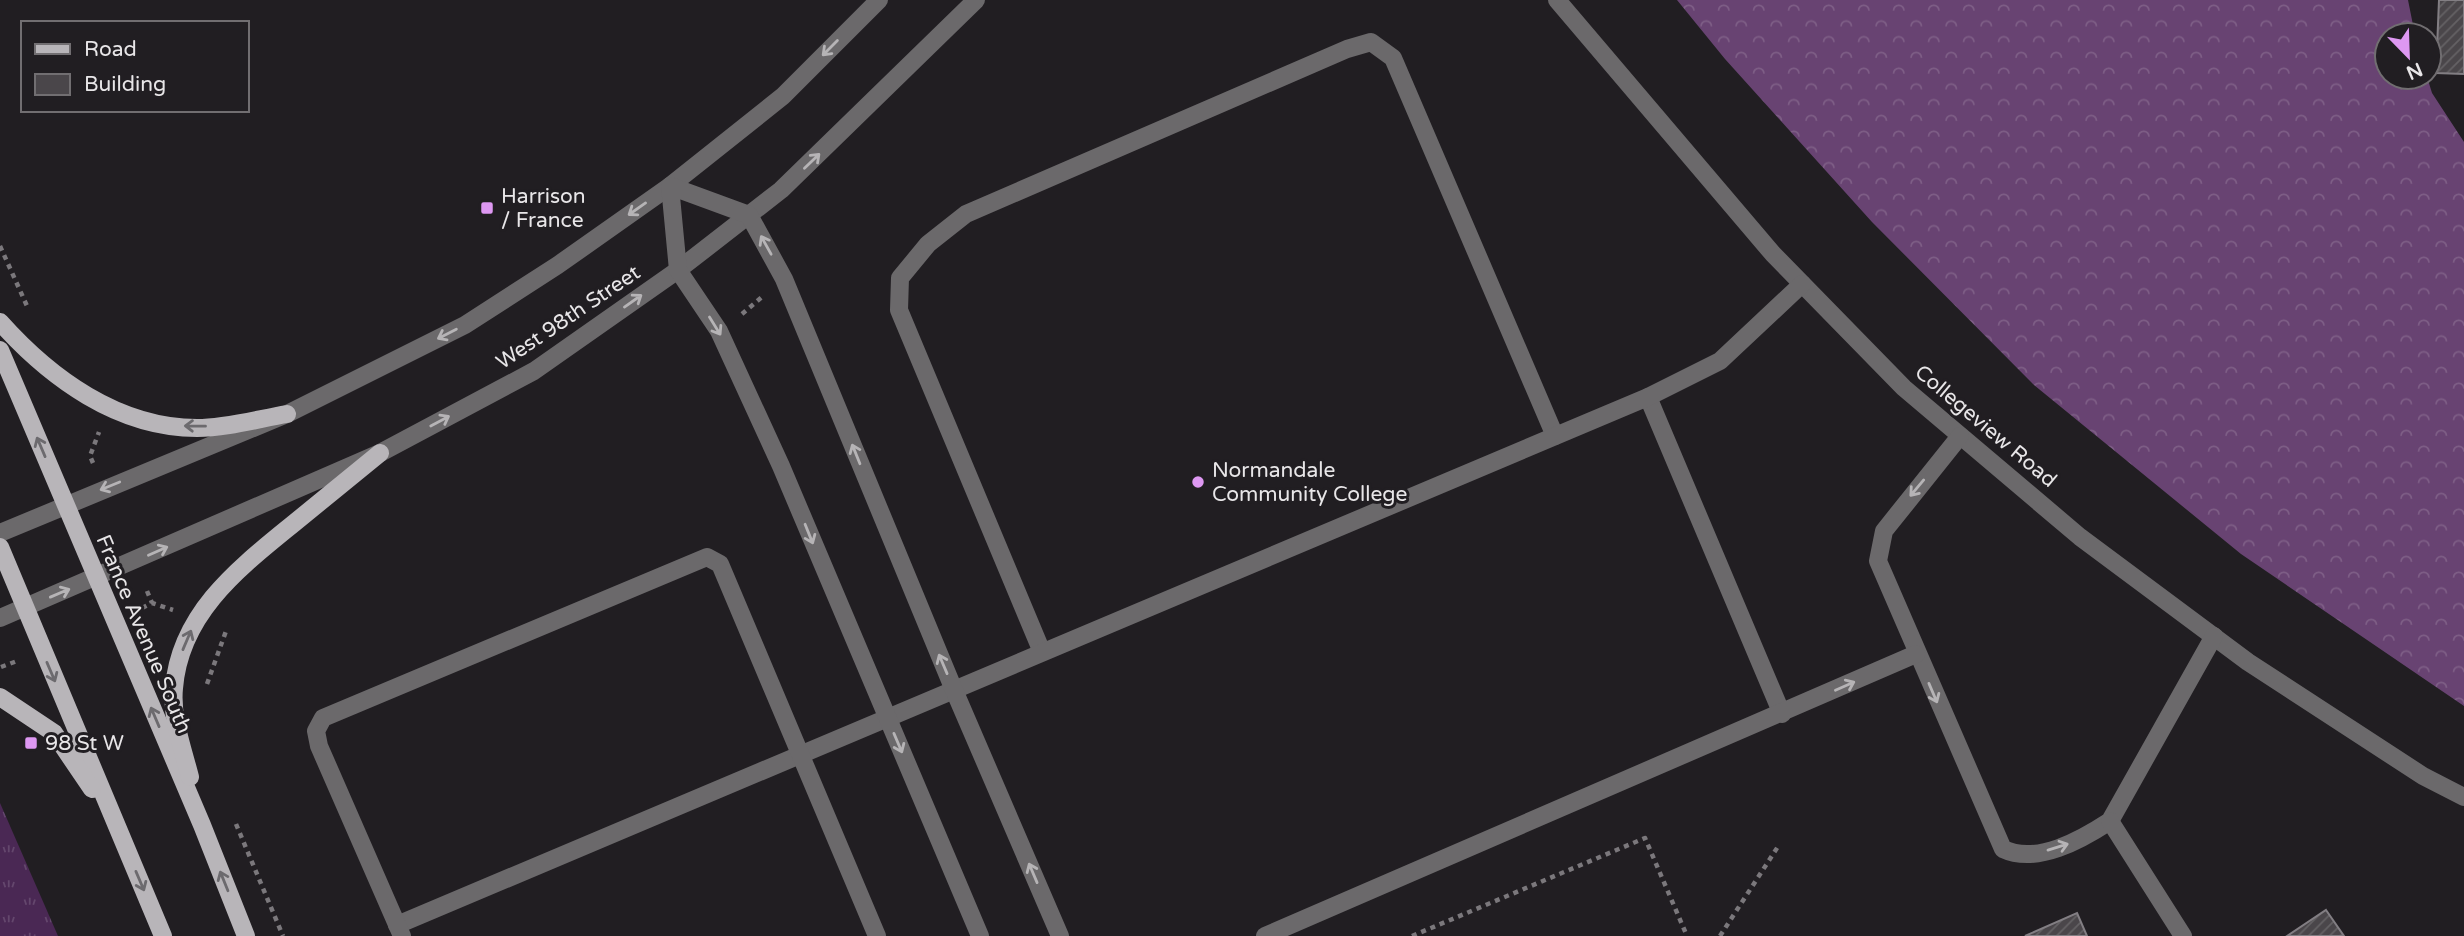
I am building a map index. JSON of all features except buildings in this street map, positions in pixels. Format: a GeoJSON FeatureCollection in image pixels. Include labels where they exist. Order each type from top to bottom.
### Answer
{"type":"FeatureCollection","features":[{"type":"Feature","properties":{"kind":"main road"},"geometry":{"type":"LineString","coordinates":[[0,322],[31,357],[57,377],[108,407],[161,423],[197,428],[287,414]]}},
{"type":"Feature","properties":{"kind":"main road","name":"France Avenue South"},"geometry":{"type":"LineString","coordinates":[[0,350],[64,506],[202,825],[246,936]]}},
{"type":"Feature","properties":{"kind":"main road"},"geometry":{"type":"LineString","coordinates":[[202,825],[175,713],[174,688],[182,653],[195,621],[211,596],[234,572],[380,453]]}},
{"type":"Feature","properties":{"kind":"main road"},"geometry":{"type":"LineString","coordinates":[[0,547],[163,936]]}},
{"type":"Feature","properties":{"kind":"main road"},"geometry":{"type":"LineString","coordinates":[[0,697],[54,733],[114,821]]}},
{"type":"Feature","properties":{"kind":"street"},"geometry":{"type":"LineString","coordinates":[[0,533],[287,414],[465,324],[558,265],[670,186],[783,96],[879,0]]}},
{"type":"Feature","properties":{"kind":"street","name":"West 98th Street"},"geometry":{"type":"LineString","coordinates":[[0,618],[380,453],[534,372],[678,270],[781,190],[976,0]]}},
{"type":"Feature","properties":{"kind":"street","name":"Collegeview Road"},"geometry":{"type":"LineString","coordinates":[[1557,0],[1773,254],[1904,388],[2080,537],[2214,636],[2423,776],[2464,797]]}},
{"type":"Feature","properties":{"kind":"street"},"geometry":{"type":"LineString","coordinates":[[1042,652],[899,310],[900,278],[928,244],[965,214],[1347,49],[1371,42],[1393,58],[1555,436]]}},
{"type":"Feature","properties":{"kind":"street"},"geometry":{"type":"LineString","coordinates":[[670,186],[749,215],[784,279],[954,690],[1060,936]]}},
{"type":"Feature","properties":{"kind":"street"},"geometry":{"type":"LineString","coordinates":[[670,186],[678,270],[719,331],[781,466],[979,936]]}},
{"type":"Feature","properties":{"kind":"street"},"geometry":{"type":"LineString","coordinates":[[877,936],[798,755],[720,564],[707,557],[323,718],[316,731],[319,746],[399,930],[798,755],[1648,397],[1720,361],[1802,284]]}},
{"type":"Feature","properties":{"kind":"street"},"geometry":{"type":"LineString","coordinates":[[1648,397],[1782,714]]}},
{"type":"Feature","properties":{"kind":"street"},"geometry":{"type":"LineString","coordinates":[[1960,436],[1884,531],[1878,561],[1916,654],[2003,849],[2013,853],[2049,851],[2082,840],[2110,821],[2214,636]]}},
{"type":"Feature","properties":{"kind":"street"},"geometry":{"type":"LineString","coordinates":[[1265,936],[1916,654]]}},
{"type":"Feature","properties":{"kind":"street"},"geometry":{"type":"LineString","coordinates":[[2110,821],[2183,936]]}},
{"type":"Feature","properties":{"kind":"path"},"geometry":{"type":"LineString","coordinates":[[0,246],[28,308]]}},
{"type":"Feature","properties":{"kind":"path"},"geometry":{"type":"LineString","coordinates":[[738,316],[766,294]]}},
{"type":"Feature","properties":{"kind":"path"},"geometry":{"type":"LineString","coordinates":[[78,460],[90,456]]}},
{"type":"Feature","properties":{"kind":"path"},"geometry":{"type":"LineString","coordinates":[[141,609],[152,603],[147,591]]}},
{"type":"Feature","properties":{"kind":"path"},"geometry":{"type":"LineString","coordinates":[[206,687],[227,631]]}},
{"type":"Feature","properties":{"kind":"path"},"geometry":{"type":"LineString","coordinates":[[0,668],[17,660]]}},
{"type":"Feature","properties":{"kind":"path"},"geometry":{"type":"LineString","coordinates":[[235,821],[283,936]]}},
{"type":"Feature","properties":{"kind":"path"},"geometry":{"type":"LineString","coordinates":[[1412,936],[1645,838],[1687,936]]}},
{"type":"Feature","properties":{"kind":"path"},"geometry":{"type":"LineString","coordinates":[[1720,936],[1779,845]]}},
{"type":"Feature","properties":{"kind":"green space"},"geometry":{"type":"Polygon","coordinates":[[[1677,0],[2408,0],[2412,21],[2373,21],[2373,91],[2431,91],[2464,142],[2464,706],[2241,554],[2034,385],[1872,222],[1725,59],[1677,0]]]}},
{"type":"Feature","properties":{"kind":"green space"},"geometry":{"type":"Polygon","coordinates":[[[0,803],[58,936],[0,936],[0,803]]]}},
{"type":"Feature","properties":{"kind":"place","name":"Harrison / France"},"geometry":{"type":"Point","coordinates":[487,208]}},
{"type":"Feature","properties":{"kind":"place","name":"Normandale Community College"},"geometry":{"type":"Point","coordinates":[1198,482]}},
{"type":"Feature","properties":{"kind":"place","name":"98 St W"},"geometry":{"type":"Point","coordinates":[31,743]}}]}
